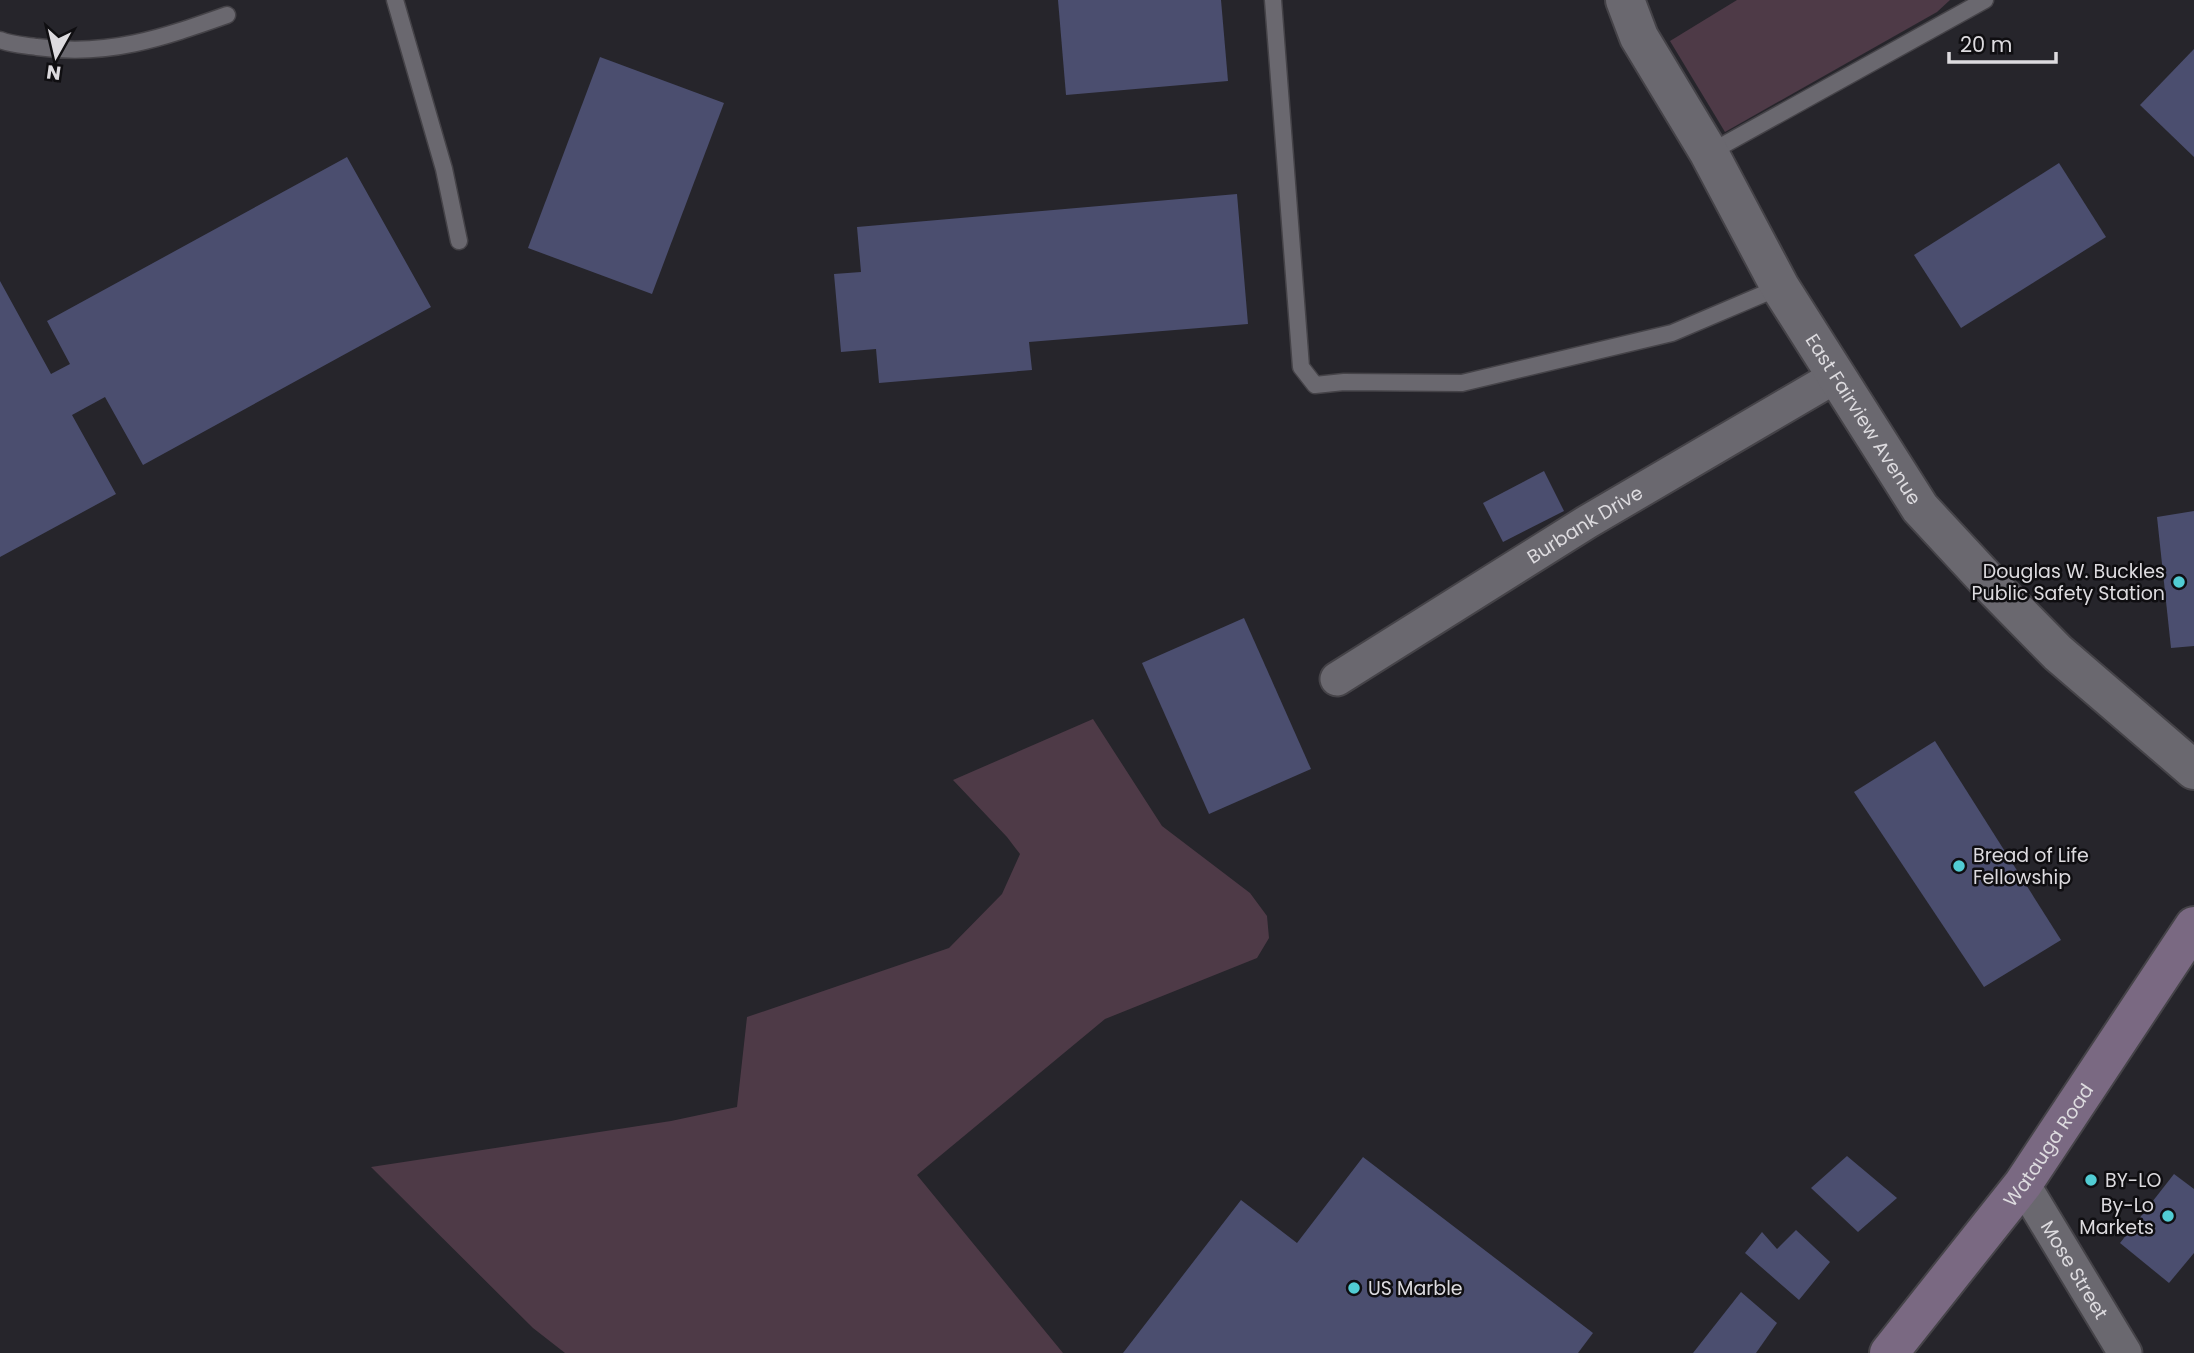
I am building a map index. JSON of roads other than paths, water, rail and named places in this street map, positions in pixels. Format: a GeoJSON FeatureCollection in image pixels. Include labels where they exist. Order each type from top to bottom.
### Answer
{"type":"FeatureCollection","features":[{"type":"Feature","properties":{"kind":"main road","name":"Watauga Road"},"geometry":{"type":"LineString","coordinates":[[1889,1353],[2023,1184],[2194,926]]}},
{"type":"Feature","properties":{"kind":"street","name":"East Fairview Avenue"},"geometry":{"type":"LineString","coordinates":[[1625,0],[1639,37],[1709,153],[1780,287],[1920,508],[2058,653],[2194,769]]}},
{"type":"Feature","properties":{"kind":"street","name":"Burbank Drive"},"geometry":{"type":"LineString","coordinates":[[1337,679],[1587,522],[1838,375]]}},
{"type":"Feature","properties":{"kind":"street","name":"Mose Street"},"geometry":{"type":"LineString","coordinates":[[2023,1184],[2125,1353]]}},
{"type":"Feature","properties":{"kind":"lane"},"geometry":{"type":"LineString","coordinates":[[395,0],[444,169],[459,241]]}},
{"type":"Feature","properties":{"kind":"lane"},"geometry":{"type":"LineString","coordinates":[[1273,0],[1301,367],[1315,385],[1462,383],[1672,333],[1780,287]]}},
{"type":"Feature","properties":{"kind":"lane"},"geometry":{"type":"LineString","coordinates":[[1709,153],[1985,0]]}},
{"type":"Feature","properties":{"kind":"lane"},"geometry":{"type":"LineString","coordinates":[[0,40],[57,50],[106,49],[153,41],[227,15]]}},
{"type":"Feature","properties":{"kind":"place","name":"Douglas W. Buckles Public Safety Station"},"geometry":{"type":"Point","coordinates":[2179,582]}},
{"type":"Feature","properties":{"kind":"place","name":"Bread of Life Fellowship"},"geometry":{"type":"Point","coordinates":[1959,866]}},
{"type":"Feature","properties":{"kind":"place","name":"BY-LO"},"geometry":{"type":"Point","coordinates":[2091,1180]}},
{"type":"Feature","properties":{"kind":"place","name":"By-Lo Markets"},"geometry":{"type":"Point","coordinates":[2168,1216]}},
{"type":"Feature","properties":{"kind":"place","name":"US Marble"},"geometry":{"type":"Point","coordinates":[1354,1288]}}]}
